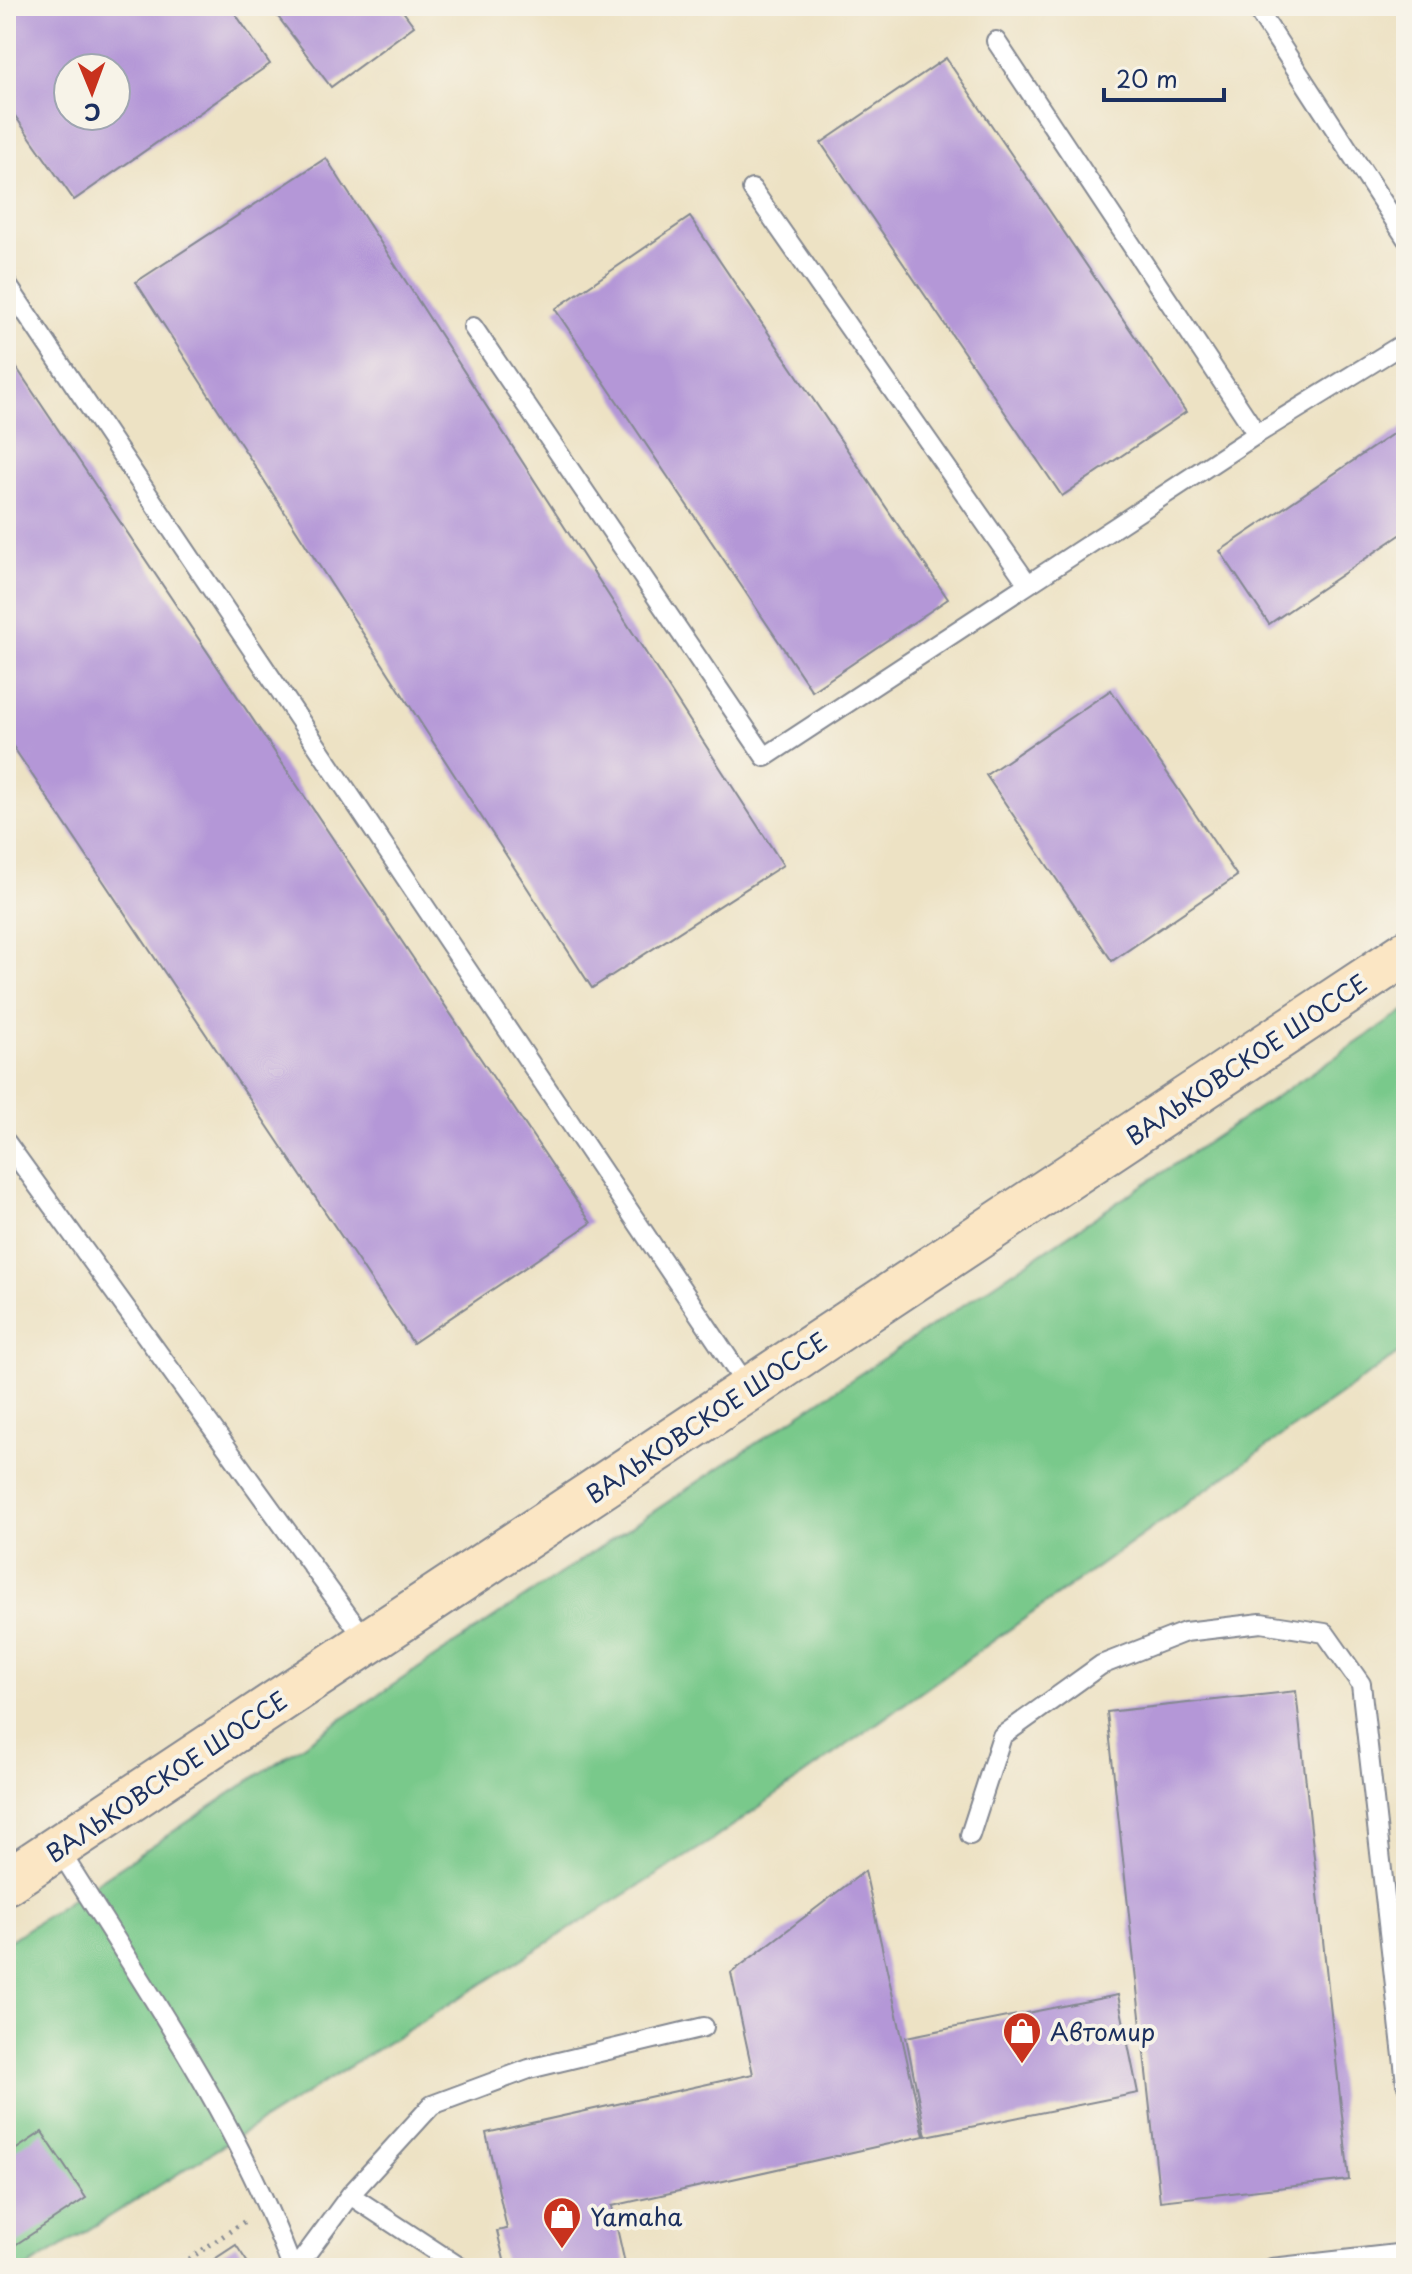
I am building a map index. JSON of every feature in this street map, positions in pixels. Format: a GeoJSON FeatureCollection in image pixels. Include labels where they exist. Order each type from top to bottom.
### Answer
{"type":"FeatureCollection","features":[{"type":"Feature","properties":{"kind":"main road","name":"ВАЛЬКОВСКОЕ ШОССЕ"},"geometry":{"type":"LineString","coordinates":[[6,1882],[1406,953]]}},
{"type":"Feature","properties":{"kind":"lane"},"geometry":{"type":"LineString","coordinates":[[1255,6],[1406,238]]}},
{"type":"Feature","properties":{"kind":"lane"},"geometry":{"type":"LineString","coordinates":[[996,41],[1257,434]]}},
{"type":"Feature","properties":{"kind":"lane"},"geometry":{"type":"LineString","coordinates":[[752,189],[1028,584]]}},
{"type":"Feature","properties":{"kind":"lane"},"geometry":{"type":"LineString","coordinates":[[6,283],[749,1389]]}},
{"type":"Feature","properties":{"kind":"lane"},"geometry":{"type":"LineString","coordinates":[[473,327],[765,757],[1257,434],[1406,342]]}},
{"type":"Feature","properties":{"kind":"lane"},"geometry":{"type":"LineString","coordinates":[[6,1142],[367,1642]]}},
{"type":"Feature","properties":{"kind":"lane"},"geometry":{"type":"LineString","coordinates":[[970,1835],[1002,1736],[1101,1665],[1185,1632],[1261,1623],[1325,1633],[1361,1684],[1406,2083]]}},
{"type":"Feature","properties":{"kind":"lane"},"geometry":{"type":"LineString","coordinates":[[58,1848],[182,2048],[269,2205],[294,2268]]}},
{"type":"Feature","properties":{"kind":"lane"},"geometry":{"type":"LineString","coordinates":[[294,2268],[350,2195],[432,2105],[529,2069],[704,2027]]}},
{"type":"Feature","properties":{"kind":"lane"},"geometry":{"type":"LineString","coordinates":[[350,2195],[461,2268]]}},
{"type":"Feature","properties":{"kind":"lane"},"geometry":{"type":"LineString","coordinates":[[1272,2268],[1406,2253]]}},
{"type":"Feature","properties":{"kind":"path"},"geometry":{"type":"LineString","coordinates":[[176,2268],[269,2205]]}},
{"type":"Feature","properties":{"kind":"green space"},"geometry":{"type":"Polygon","coordinates":[[[1406,1010],[1406,1348],[714,1839],[27,2268],[6,2268],[6,1943],[1406,1010]]]}},
{"type":"Feature","properties":{"kind":"building"},"geometry":{"type":"Polygon","coordinates":[[[6,6],[230,6],[270,64],[74,200],[6,103],[6,6]]]}},
{"type":"Feature","properties":{"kind":"building"},"geometry":{"type":"Polygon","coordinates":[[[270,6],[399,6],[414,26],[331,87],[270,6]]]}},
{"type":"Feature","properties":{"kind":"building"},"geometry":{"type":"Polygon","coordinates":[[[946,58],[1186,412],[1062,496],[821,143],[946,58]]]}},
{"type":"Feature","properties":{"kind":"building"},"geometry":{"type":"Polygon","coordinates":[[[326,158],[783,865],[592,988],[136,282],[326,158]]]}},
{"type":"Feature","properties":{"kind":"building"},"geometry":{"type":"Polygon","coordinates":[[[690,217],[948,599],[812,691],[555,309],[690,217]]]}},
{"type":"Feature","properties":{"kind":"building"},"geometry":{"type":"Polygon","coordinates":[[[6,352],[591,1223],[413,1343],[6,736],[6,352]]]}},
{"type":"Feature","properties":{"kind":"building"},"geometry":{"type":"Polygon","coordinates":[[[1406,425],[1406,531],[1269,624],[1220,551],[1406,425]]]}},
{"type":"Feature","properties":{"kind":"building"},"geometry":{"type":"Polygon","coordinates":[[[1111,690],[1237,876],[1112,961],[986,775],[1111,690]]]}},
{"type":"Feature","properties":{"kind":"building"},"geometry":{"type":"Polygon","coordinates":[[[1296,1691],[1349,2180],[1160,2201],[1107,1712],[1296,1691]]]}},
{"type":"Feature","properties":{"kind":"building"},"geometry":{"type":"Polygon","coordinates":[[[865,1871],[924,2136],[612,2206],[626,2268],[506,2268],[497,2231],[507,2229],[486,2133],[753,2074],[731,1973],[865,1871]]]}},
{"type":"Feature","properties":{"kind":"building","name":"Автомир"},"geometry":{"type":"Polygon","coordinates":[[[1118,1995],[1138,2093],[926,2136],[906,2037],[1118,1995]]]}},
{"type":"Feature","properties":{"kind":"building"},"geometry":{"type":"Polygon","coordinates":[[[42,2132],[86,2198],[6,2251],[6,2156],[42,2132]]]}},
{"type":"Feature","properties":{"kind":"building"},"geometry":{"type":"Polygon","coordinates":[[[236,2245],[250,2266],[248,2268],[201,2268],[236,2245]]]}},
{"type":"Feature","properties":{"kind":"place","name":"Автомир"},"geometry":{"type":"Point","coordinates":[1022,2065]}},
{"type":"Feature","properties":{"kind":"place","name":"Yamaha"},"geometry":{"type":"Point","coordinates":[562,2250]}}]}
